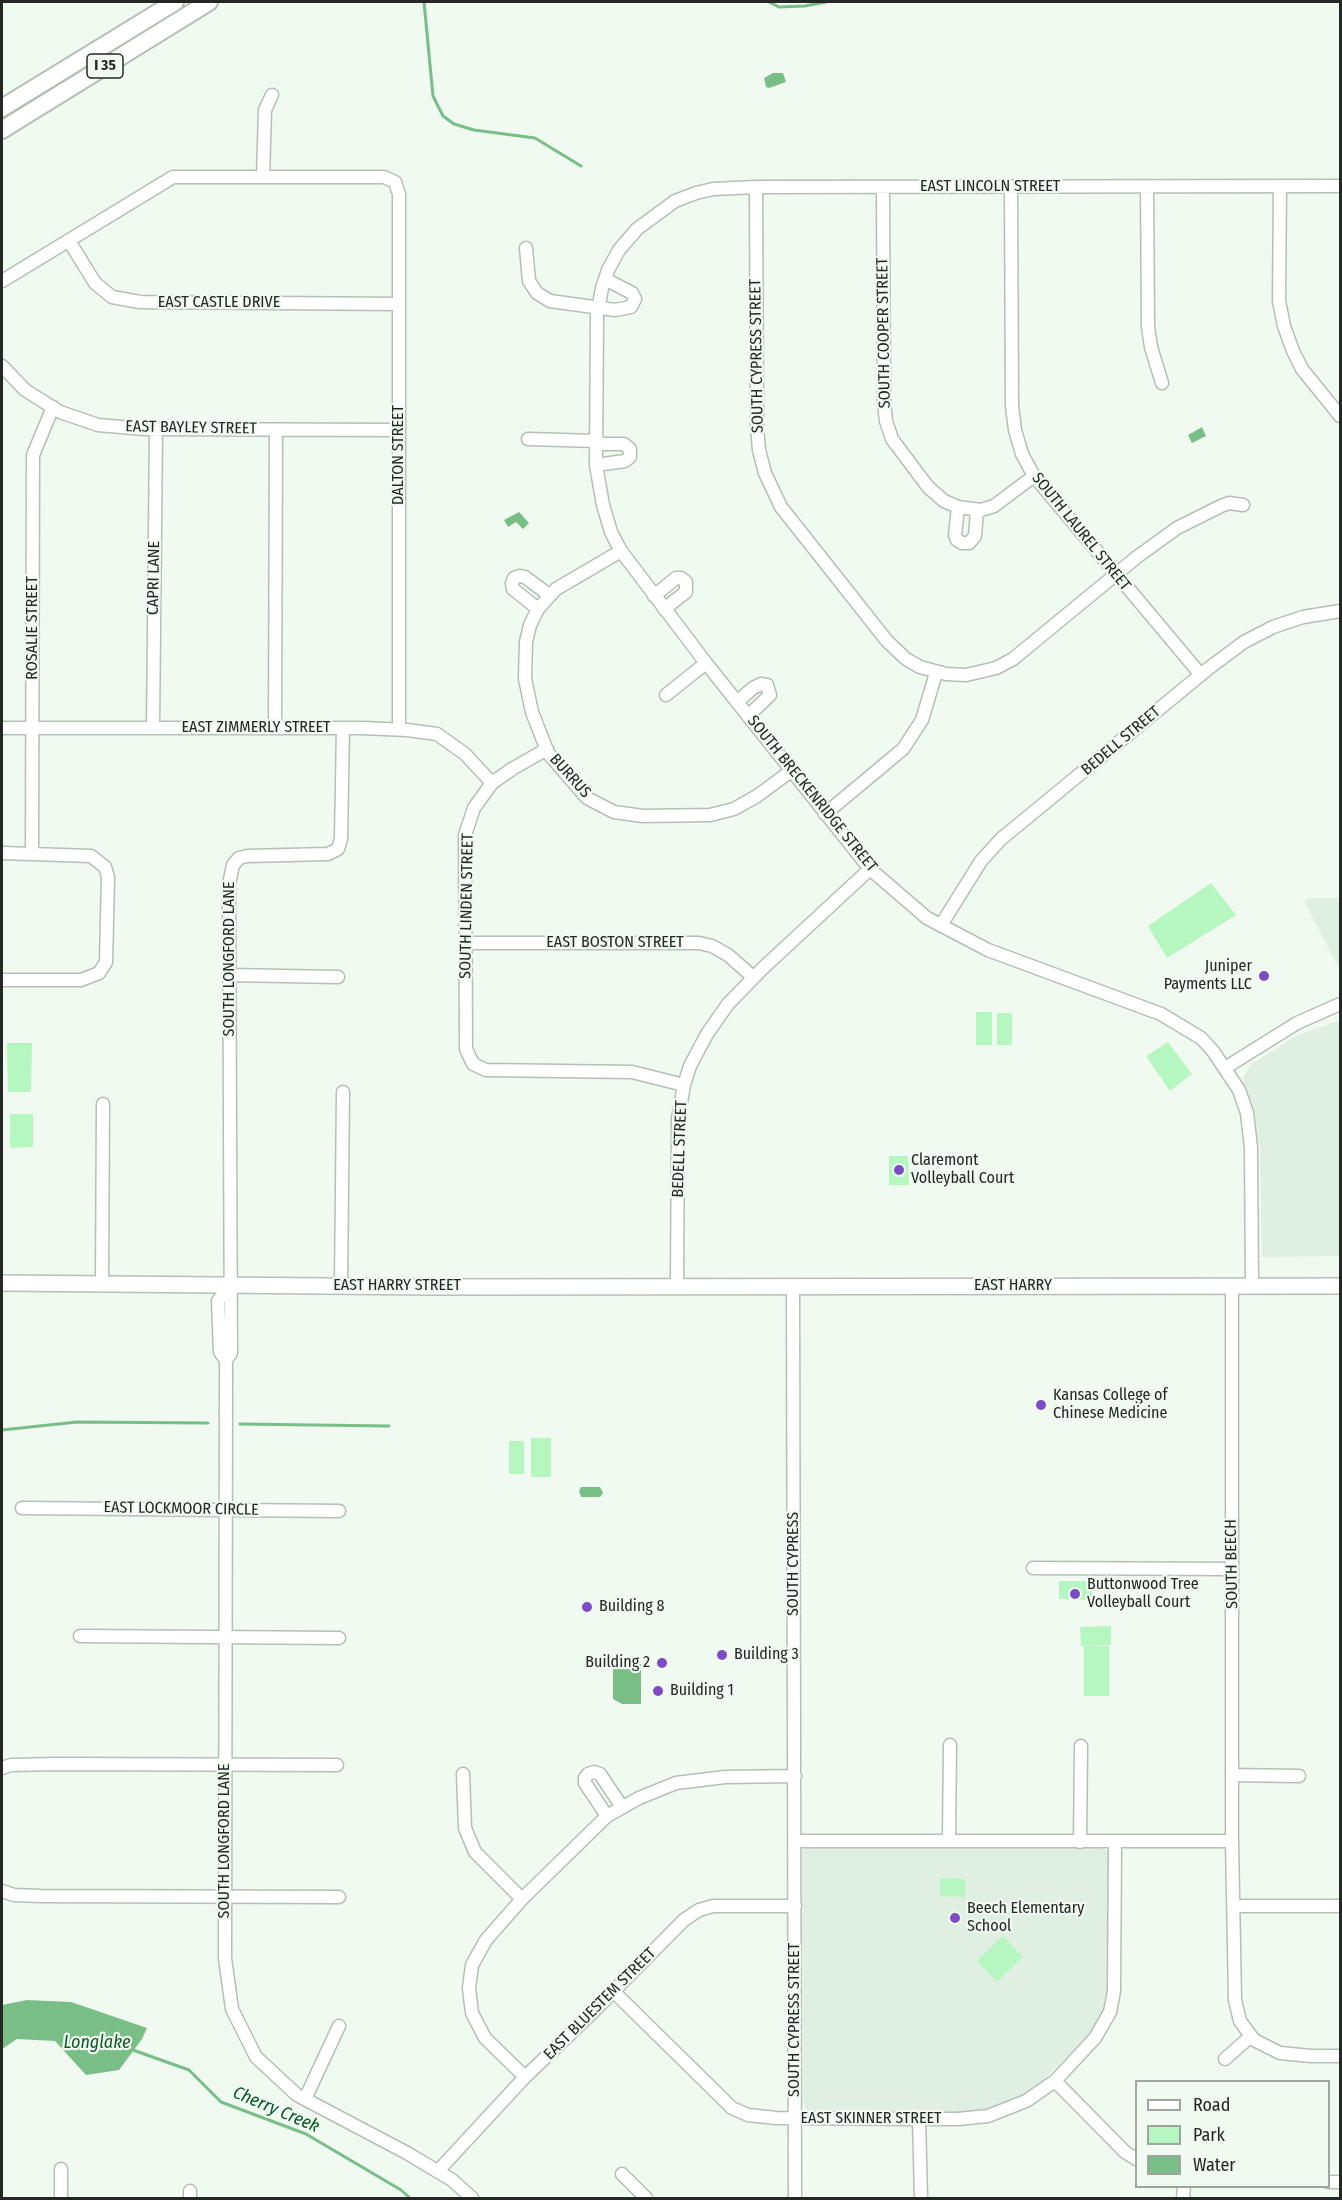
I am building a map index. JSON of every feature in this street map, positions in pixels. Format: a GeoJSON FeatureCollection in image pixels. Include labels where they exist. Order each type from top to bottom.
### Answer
{"type":"FeatureCollection","features":[{"type":"Feature","properties":{"kind":"highway","name":"I 35"},"geometry":{"type":"LineString","coordinates":[[2,108],[175,2]]}},
{"type":"Feature","properties":{"kind":"highway","name":"I 35"},"geometry":{"type":"LineString","coordinates":[[2,130],[209,2]]}},
{"type":"Feature","properties":{"kind":"main road","name":"EAST HARRY STREET"},"geometry":{"type":"LineString","coordinates":[[2,1283],[793,1286]]}},
{"type":"Feature","properties":{"kind":"main road","name":"EAST HARRY"},"geometry":{"type":"LineString","coordinates":[[793,1286],[1232,1286]]}},
{"type":"Feature","properties":{"kind":"main road"},"geometry":{"type":"LineString","coordinates":[[1232,1286],[1341,1286]]}},
{"type":"Feature","properties":{"kind":"street"},"geometry":{"type":"LineString","coordinates":[[2,281],[173,177],[262,177],[265,110],[272,95]]}},
{"type":"Feature","properties":{"kind":"street","name":"DALTON STREET"},"geometry":{"type":"LineString","coordinates":[[262,177],[384,177],[395,182],[399,194],[399,729]]}},
{"type":"Feature","properties":{"kind":"street"},"geometry":{"type":"LineString","coordinates":[[1280,186],[1279,301],[1284,326],[1302,369],[1341,416]]}},
{"type":"Feature","properties":{"kind":"street","name":"EAST LINCOLN STREET"},"geometry":{"type":"LineString","coordinates":[[647,220],[675,201],[696,193],[723,188],[1341,186]]}},
{"type":"Feature","properties":{"kind":"street","name":"SOUTH CYPRESS STREET"},"geometry":{"type":"LineString","coordinates":[[756,187],[757,427],[759,450],[765,473],[782,507],[892,647],[913,663],[936,673]]}},
{"type":"Feature","properties":{"kind":"street","name":"SOUTH COOPER STREET"},"geometry":{"type":"LineString","coordinates":[[883,187],[886,422],[897,447],[938,496],[958,507],[977,510]]}},
{"type":"Feature","properties":{"kind":"street","name":"SOUTH LAUREL STREET"},"geometry":{"type":"LineString","coordinates":[[1011,187],[1011,406],[1018,442],[1034,476],[1201,675]]}},
{"type":"Feature","properties":{"kind":"street"},"geometry":{"type":"LineString","coordinates":[[1148,187],[1148,327],[1151,348],[1162,382]]}},
{"type":"Feature","properties":{"kind":"street","name":"SOUTH BRECKENRIDGE STREET"},"geometry":{"type":"LineString","coordinates":[[647,220],[619,250],[605,279],[598,307],[596,465],[603,505],[611,532],[621,551],[706,663],[870,869],[927,918],[988,950],[1161,1014],[1201,1038],[1239,1090],[1247,1113],[1251,1148],[1252,1286]]}},
{"type":"Feature","properties":{"kind":"street","name":"EAST CASTLE DRIVE"},"geometry":{"type":"LineString","coordinates":[[69,241],[95,283],[112,297],[140,303],[399,304]]}},
{"type":"Feature","properties":{"kind":"street"},"geometry":{"type":"LineString","coordinates":[[526,248],[528,279],[533,288],[541,296],[557,303],[625,309],[631,307],[634,302],[632,293],[605,279]]}},
{"type":"Feature","properties":{"kind":"street","name":"EAST BAYLEY STREET"},"geometry":{"type":"LineString","coordinates":[[2,366],[25,390],[60,412],[98,425],[156,429],[399,430]]}},
{"type":"Feature","properties":{"kind":"street","name":"ROSALIE STREET"},"geometry":{"type":"LineString","coordinates":[[32,853],[33,455],[53,407]]}},
{"type":"Feature","properties":{"kind":"street","name":"CAPRI LANE"},"geometry":{"type":"LineString","coordinates":[[153,727],[156,429]]}},
{"type":"Feature","properties":{"kind":"street"},"geometry":{"type":"LineString","coordinates":[[275,728],[276,430]]}},
{"type":"Feature","properties":{"kind":"street"},"geometry":{"type":"LineString","coordinates":[[528,439],[624,444],[631,452],[630,457],[625,461],[596,465]]}},
{"type":"Feature","properties":{"kind":"street"},"geometry":{"type":"LineString","coordinates":[[958,507],[954,535],[962,543],[969,543],[975,536],[977,510],[1000,502],[1034,476]]}},
{"type":"Feature","properties":{"kind":"street"},"geometry":{"type":"LineString","coordinates":[[825,814],[896,757],[910,740],[927,707],[936,673],[966,675],[987,671],[1005,664],[1177,528],[1229,503],[1243,505]]}},
{"type":"Feature","properties":{"kind":"street","name":"BURRUS"},"geometry":{"type":"LineString","coordinates":[[621,551],[563,583],[549,595],[538,609],[530,625],[526,642],[525,679],[532,712],[547,749],[587,798],[614,812],[644,816],[710,815],[734,809],[757,796],[791,771]]}},
{"type":"Feature","properties":{"kind":"street"},"geometry":{"type":"LineString","coordinates":[[538,609],[513,589],[514,578],[525,577],[549,595]]}},
{"type":"Feature","properties":{"kind":"street"},"geometry":{"type":"LineString","coordinates":[[654,596],[676,578],[681,578],[686,582],[686,592],[664,609]]}},
{"type":"Feature","properties":{"kind":"street","name":"BEDELL STREET"},"geometry":{"type":"LineString","coordinates":[[940,925],[981,861],[1001,840],[1201,675],[1244,642],[1273,627],[1303,617],[1341,611]]}},
{"type":"Feature","properties":{"kind":"street"},"geometry":{"type":"LineString","coordinates":[[666,695],[706,663]]}},
{"type":"Feature","properties":{"kind":"street"},"geometry":{"type":"LineString","coordinates":[[737,702],[753,688],[761,684],[767,685],[770,695],[748,716]]}},
{"type":"Feature","properties":{"kind":"street","name":"EAST ZIMMERLY STREET"},"geometry":{"type":"LineString","coordinates":[[2,728],[399,729],[436,734],[465,754],[492,783]]}},
{"type":"Feature","properties":{"kind":"street","name":"SOUTH LONGFORD LANE"},"geometry":{"type":"LineString","coordinates":[[343,728],[341,839],[338,849],[328,854],[239,858],[233,865],[229,884],[231,1353],[226,1360],[225,1958],[232,2009],[256,2057],[297,2095],[407,2152],[452,2180],[472,2199]]}},
{"type":"Feature","properties":{"kind":"street","name":"SOUTH LINDEN STREET"},"geometry":{"type":"LineString","coordinates":[[547,749],[492,783],[474,808],[465,835],[466,1049],[473,1064],[486,1070],[632,1072],[684,1085]]}},
{"type":"Feature","properties":{"kind":"street"},"geometry":{"type":"LineString","coordinates":[[2,853],[91,856],[105,867],[108,877],[106,962],[99,973],[81,980],[2,980]]}},
{"type":"Feature","properties":{"kind":"street","name":"BEDELL STREET"},"geometry":{"type":"LineString","coordinates":[[677,1287],[678,1119],[684,1085],[698,1050],[717,1018],[753,977],[870,869]]}},
{"type":"Feature","properties":{"kind":"street","name":"EAST BOSTON STREET"},"geometry":{"type":"LineString","coordinates":[[466,943],[699,943],[712,946],[728,955],[753,977]]}},
{"type":"Feature","properties":{"kind":"street"},"geometry":{"type":"LineString","coordinates":[[230,975],[338,977]]}},
{"type":"Feature","properties":{"kind":"street"},"geometry":{"type":"LineString","coordinates":[[1225,1068],[1297,1023],[1341,1004]]}},
{"type":"Feature","properties":{"kind":"street"},"geometry":{"type":"LineString","coordinates":[[341,1286],[343,1092]]}},
{"type":"Feature","properties":{"kind":"street"},"geometry":{"type":"LineString","coordinates":[[102,1284],[103,1104]]}},
{"type":"Feature","properties":{"kind":"street","name":"SOUTH CYPRESS"},"geometry":{"type":"LineString","coordinates":[[793,1286],[795,1841]]}},
{"type":"Feature","properties":{"kind":"street","name":"SOUTH BEECH"},"geometry":{"type":"LineString","coordinates":[[1232,1286],[1232,1841],[1235,2000],[1240,2021],[1251,2036]]}},
{"type":"Feature","properties":{"kind":"street","name":"EAST LOCKMOOR CIRCLE"},"geometry":{"type":"LineString","coordinates":[[22,1508],[339,1511]]}},
{"type":"Feature","properties":{"kind":"street"},"geometry":{"type":"LineString","coordinates":[[1033,1568],[1232,1569]]}},
{"type":"Feature","properties":{"kind":"street"},"geometry":{"type":"LineString","coordinates":[[80,1636],[339,1638]]}},
{"type":"Feature","properties":{"kind":"street"},"geometry":{"type":"LineString","coordinates":[[949,1841],[950,1745]]}},
{"type":"Feature","properties":{"kind":"street"},"geometry":{"type":"LineString","coordinates":[[1080,1746],[1080,1842]]}},
{"type":"Feature","properties":{"kind":"street"},"geometry":{"type":"LineString","coordinates":[[2,1768],[10,1765],[56,1764],[337,1766]]}},
{"type":"Feature","properties":{"kind":"street"},"geometry":{"type":"LineString","coordinates":[[608,1816],[585,1783],[588,1774],[594,1772],[600,1774],[622,1807]]}},
{"type":"Feature","properties":{"kind":"street"},"geometry":{"type":"LineString","coordinates":[[463,1774],[465,1828],[474,1852],[522,1899]]}},
{"type":"Feature","properties":{"kind":"street"},"geometry":{"type":"LineString","coordinates":[[1232,1775],[1299,1776]]}},
{"type":"Feature","properties":{"kind":"street"},"geometry":{"type":"LineString","coordinates":[[525,2077],[485,2038],[472,2013],[469,1988],[472,1965],[486,1940],[522,1899],[608,1816],[639,1798],[676,1783],[725,1777],[795,1776]]}},
{"type":"Feature","properties":{"kind":"street"},"geometry":{"type":"LineString","coordinates":[[795,1841],[1232,1841]]}},
{"type":"Feature","properties":{"kind":"street","name":"SOUTH CYPRESS STREET"},"geometry":{"type":"LineString","coordinates":[[795,1841],[795,2199]]}},
{"type":"Feature","properties":{"kind":"street"},"geometry":{"type":"LineString","coordinates":[[1115,1842],[1114,1991],[1110,2012],[1095,2038],[1055,2081],[1125,2152],[1135,2158]]}},
{"type":"Feature","properties":{"kind":"street"},"geometry":{"type":"LineString","coordinates":[[2,1891],[23,1895],[339,1897]]}},
{"type":"Feature","properties":{"kind":"street","name":"EAST BLUESTEM STREET"},"geometry":{"type":"LineString","coordinates":[[438,2171],[525,2077],[614,1992],[684,1920],[699,1910],[721,1905],[795,1906]]}},
{"type":"Feature","properties":{"kind":"street"},"geometry":{"type":"LineString","coordinates":[[1234,1906],[1341,1906]]}},
{"type":"Feature","properties":{"kind":"street","name":"EAST SKINNER STREET"},"geometry":{"type":"LineString","coordinates":[[614,1992],[732,2108],[748,2115],[795,2118],[919,2119],[988,2116],[1026,2101],[1055,2081]]}},
{"type":"Feature","properties":{"kind":"street"},"geometry":{"type":"LineString","coordinates":[[305,2099],[339,2026]]}},
{"type":"Feature","properties":{"kind":"street"},"geometry":{"type":"LineString","coordinates":[[1225,2059],[1251,2036],[1254,2040],[1280,2053],[1341,2056]]}},
{"type":"Feature","properties":{"kind":"street"},"geometry":{"type":"LineString","coordinates":[[919,2119],[921,2199]]}},
{"type":"Feature","properties":{"kind":"street"},"geometry":{"type":"LineString","coordinates":[[61,2169],[61,2199]]}},
{"type":"Feature","properties":{"kind":"street"},"geometry":{"type":"LineString","coordinates":[[621,2174],[646,2199]]}},
{"type":"Feature","properties":{"kind":"shaded area"},"geometry":{"type":"Polygon","coordinates":[[[1309,898],[1340,898],[1340,970],[1304,901],[1309,898]]]}},
{"type":"Feature","properties":{"kind":"shaded area"},"geometry":{"type":"Polygon","coordinates":[[[1340,1020],[1340,1256],[1262,1257],[1260,1147],[1243,1078],[1251,1064],[1298,1035],[1340,1020]]]}},
{"type":"Feature","properties":{"kind":"shaded area","name":"Beech Elementary School"},"geometry":{"type":"Polygon","coordinates":[[[810,1846],[1101,1848],[1106,1850],[1109,1854],[1108,1983],[1102,2013],[1095,2026],[1086,2038],[1036,2087],[1002,2107],[967,2112],[807,2110],[803,2103],[802,1853],[810,1846]]]}},
{"type":"Feature","properties":{"kind":"green space"},"geometry":{"type":"Polygon","coordinates":[[[1211,883],[1236,915],[1167,958],[1148,926],[1211,883]]]}},
{"type":"Feature","properties":{"kind":"green space"},"geometry":{"type":"Polygon","coordinates":[[[976,1012],[992,1012],[992,1045],[976,1045],[976,1012]]]}},
{"type":"Feature","properties":{"kind":"green space"},"geometry":{"type":"Polygon","coordinates":[[[997,1013],[1012,1013],[1012,1045],[997,1045],[997,1013]]]}},
{"type":"Feature","properties":{"kind":"green space"},"geometry":{"type":"Polygon","coordinates":[[[1168,1042],[1192,1074],[1170,1091],[1146,1056],[1168,1042]]]}},
{"type":"Feature","properties":{"kind":"green space"},"geometry":{"type":"Polygon","coordinates":[[[7,1043],[32,1043],[31,1092],[8,1092],[7,1043]]]}},
{"type":"Feature","properties":{"kind":"green space"},"geometry":{"type":"Polygon","coordinates":[[[10,1114],[33,1114],[33,1147],[10,1148],[10,1114]]]}},
{"type":"Feature","properties":{"kind":"green space","name":"Claremont Volleyball Court"},"geometry":{"type":"Polygon","coordinates":[[[889,1156],[908,1156],[909,1185],[889,1185],[889,1156]]]}},
{"type":"Feature","properties":{"kind":"green space"},"geometry":{"type":"Polygon","coordinates":[[[531,1438],[551,1438],[551,1477],[531,1477],[531,1438]]]}},
{"type":"Feature","properties":{"kind":"green space"},"geometry":{"type":"Polygon","coordinates":[[[509,1441],[524,1441],[524,1474],[509,1474],[509,1441]]]}},
{"type":"Feature","properties":{"kind":"green space","name":"Buttonwood Tree Volleyball Court"},"geometry":{"type":"Polygon","coordinates":[[[1059,1581],[1091,1581],[1092,1600],[1059,1599],[1059,1581]]]}},
{"type":"Feature","properties":{"kind":"green space"},"geometry":{"type":"Polygon","coordinates":[[[1111,1626],[1111,1645],[1081,1646],[1080,1627],[1111,1626]]]}},
{"type":"Feature","properties":{"kind":"green space"},"geometry":{"type":"Polygon","coordinates":[[[1084,1646],[1109,1646],[1109,1696],[1084,1696],[1084,1646]]]}},
{"type":"Feature","properties":{"kind":"green space"},"geometry":{"type":"Polygon","coordinates":[[[940,1878],[965,1879],[965,1897],[940,1896],[940,1878]]]}},
{"type":"Feature","properties":{"kind":"green space"},"geometry":{"type":"Polygon","coordinates":[[[1003,1936],[1023,1957],[997,1982],[977,1961],[1003,1936]]]}},
{"type":"Feature","properties":{"kind":"water"},"geometry":{"type":"Polygon","coordinates":[[[773,73],[783,73],[786,82],[766,87],[764,78],[773,73]]]}},
{"type":"Feature","properties":{"kind":"water"},"geometry":{"type":"Polygon","coordinates":[[[1202,427],[1206,436],[1192,443],[1188,435],[1202,427]]]}},
{"type":"Feature","properties":{"kind":"water"},"geometry":{"type":"Polygon","coordinates":[[[519,512],[529,523],[523,529],[516,522],[508,527],[504,520],[519,512]]]}},
{"type":"Feature","properties":{"kind":"water"},"geometry":{"type":"Polygon","coordinates":[[[581,1487],[600,1487],[603,1493],[600,1497],[581,1497],[579,1491],[581,1487]]]}},
{"type":"Feature","properties":{"kind":"water"},"geometry":{"type":"Polygon","coordinates":[[[621,1660],[641,1664],[641,1704],[622,1704],[613,1699],[613,1668],[618,1668],[621,1660]]]}},
{"type":"Feature","properties":{"kind":"water","name":"Longlake"},"geometry":{"type":"Polygon","coordinates":[[[27,2000],[71,2002],[147,2028],[142,2039],[119,2070],[86,2075],[55,2041],[17,2039],[2,2049],[2,2005],[27,2000]]]}},
{"type":"Feature","properties":{"kind":"waterway"},"geometry":{"type":"LineString","coordinates":[[424,2],[433,96],[443,116],[454,124],[474,130],[535,138],[581,166]]}},
{"type":"Feature","properties":{"kind":"waterway"},"geometry":{"type":"LineString","coordinates":[[769,2],[779,7],[826,2]]}},
{"type":"Feature","properties":{"kind":"waterway"},"geometry":{"type":"LineString","coordinates":[[2,1430],[77,1422],[208,1423]]}},
{"type":"Feature","properties":{"kind":"waterway"},"geometry":{"type":"LineString","coordinates":[[240,1424],[389,1426]]}},
{"type":"Feature","properties":{"kind":"waterway","name":"Cherry Creek"},"geometry":{"type":"LineString","coordinates":[[133,2050],[189,2070],[221,2102],[306,2134],[401,2190],[410,2198]]}},
{"type":"Feature","properties":{"kind":"place","name":"Juniper Payments LLC"},"geometry":{"type":"Point","coordinates":[1264,976]}},
{"type":"Feature","properties":{"kind":"place","name":"Claremont Volleyball Court"},"geometry":{"type":"Point","coordinates":[899,1170]}},
{"type":"Feature","properties":{"kind":"place","name":"Kansas College of Chinese Medicine"},"geometry":{"type":"Point","coordinates":[1041,1405]}},
{"type":"Feature","properties":{"kind":"place","name":"Buttonwood Tree Volleyball Court"},"geometry":{"type":"Point","coordinates":[1075,1594]}},
{"type":"Feature","properties":{"kind":"place","name":"Building 8"},"geometry":{"type":"Point","coordinates":[587,1607]}},
{"type":"Feature","properties":{"kind":"place","name":"Building 3"},"geometry":{"type":"Point","coordinates":[722,1655]}},
{"type":"Feature","properties":{"kind":"place","name":"Building 2"},"geometry":{"type":"Point","coordinates":[662,1663]}},
{"type":"Feature","properties":{"kind":"place","name":"Building 1"},"geometry":{"type":"Point","coordinates":[658,1691]}},
{"type":"Feature","properties":{"kind":"place","name":"Beech Elementary School"},"geometry":{"type":"Point","coordinates":[955,1918]}}]}
